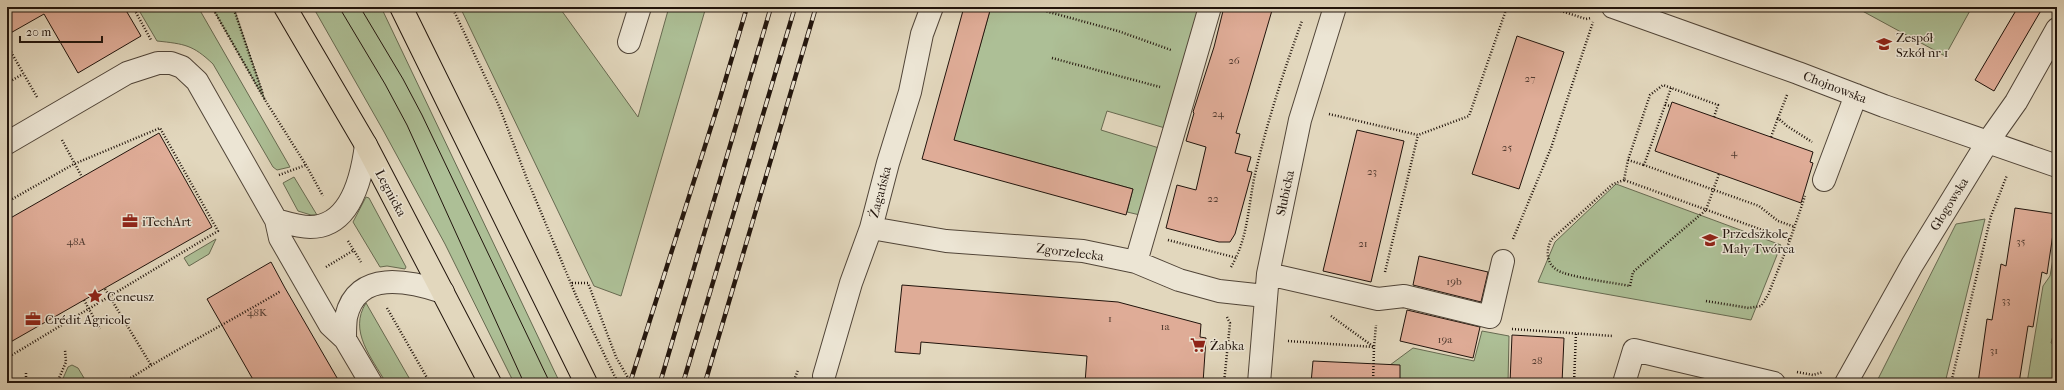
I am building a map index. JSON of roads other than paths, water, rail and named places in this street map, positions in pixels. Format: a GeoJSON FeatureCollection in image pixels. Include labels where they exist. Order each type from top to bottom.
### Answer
{"type":"FeatureCollection","features":[{"type":"Feature","properties":{"kind":"main road","name":"Legnicka"},"geometry":{"type":"LineString","coordinates":[[285,7],[366,144],[490,383]]}},
{"type":"Feature","properties":{"kind":"main road"},"geometry":{"type":"LineString","coordinates":[[400,7],[586,383]]}},
{"type":"Feature","properties":{"kind":"street"},"geometry":{"type":"LineString","coordinates":[[628,42],[640,7]]}},
{"type":"Feature","properties":{"kind":"street","name":"Żagańska"},"geometry":{"type":"LineString","coordinates":[[824,376],[851,283],[871,228],[888,163],[910,92],[922,34],[932,7]]}},
{"type":"Feature","properties":{"kind":"street"},"geometry":{"type":"LineString","coordinates":[[1136,262],[1210,7]]}},
{"type":"Feature","properties":{"kind":"street","name":"Słubicka"},"geometry":{"type":"LineString","coordinates":[[1260,383],[1265,296],[1268,274],[1300,120],[1335,7]]}},
{"type":"Feature","properties":{"kind":"street","name":"Chojnowska"},"geometry":{"type":"LineString","coordinates":[[1604,12],[1856,94],[1987,143],[2057,166]]}},
{"type":"Feature","properties":{"kind":"street","name":"Głogowska"},"geometry":{"type":"LineString","coordinates":[[1846,383],[1912,265],[1987,143],[2016,102],[2057,29]]}},
{"type":"Feature","properties":{"kind":"street"},"geometry":{"type":"LineString","coordinates":[[7,143],[127,73],[158,63],[171,63],[182,67],[197,81],[276,220],[280,238],[330,325],[345,339],[371,383]]}},
{"type":"Feature","properties":{"kind":"street"},"geometry":{"type":"LineString","coordinates":[[1815,186],[1856,94]]}},
{"type":"Feature","properties":{"kind":"street"},"geometry":{"type":"LineString","coordinates":[[276,220],[311,227],[336,219],[354,196],[363,166],[366,144]]}},
{"type":"Feature","properties":{"kind":"street","name":"Zgorzelecka"},"geometry":{"type":"LineString","coordinates":[[871,228],[946,241],[1083,251],[1136,262],[1179,280],[1220,291],[1265,296]]}},
{"type":"Feature","properties":{"kind":"street"},"geometry":{"type":"LineString","coordinates":[[1268,274],[1378,299],[1404,296],[1490,317],[1503,261]]}},
{"type":"Feature","properties":{"kind":"street"},"geometry":{"type":"LineString","coordinates":[[345,339],[346,317],[352,304],[359,294],[373,284],[396,282],[416,284],[443,292]]}},
{"type":"Feature","properties":{"kind":"street"},"geometry":{"type":"LineString","coordinates":[[1624,383],[1634,350],[1774,383]]}},
{"type":"Feature","properties":{"kind":"tram line"},"geometry":{"type":"LineString","coordinates":[[339,7],[385,84],[407,125],[524,383]]}},
{"type":"Feature","properties":{"kind":"tram line"},"geometry":{"type":"LineString","coordinates":[[360,7],[403,79],[422,115],[550,383]]}},
{"type":"Feature","properties":{"kind":"railway"},"geometry":{"type":"LineString","coordinates":[[630,383],[718,105],[747,7]]}},
{"type":"Feature","properties":{"kind":"railway"},"geometry":{"type":"LineString","coordinates":[[660,383],[771,7]]}},
{"type":"Feature","properties":{"kind":"railway"},"geometry":{"type":"LineString","coordinates":[[683,383],[795,7]]}},
{"type":"Feature","properties":{"kind":"railway"},"geometry":{"type":"LineString","coordinates":[[705,383],[816,7]]}},
{"type":"Feature","properties":{"kind":"place","name":"Zespół Szkół nr 1"},"geometry":{"type":"Point","coordinates":[1884,44]}},
{"type":"Feature","properties":{"kind":"place","name":"iTechArt"},"geometry":{"type":"Point","coordinates":[130,221]}},
{"type":"Feature","properties":{"kind":"place","name":"Przedszkole Mały Twórca"},"geometry":{"type":"Point","coordinates":[1710,240]}},
{"type":"Feature","properties":{"kind":"place","name":"Ceneusz"},"geometry":{"type":"Point","coordinates":[95,296]}},
{"type":"Feature","properties":{"kind":"place","name":"Crédit Agricole"},"geometry":{"type":"Point","coordinates":[33,319]}},
{"type":"Feature","properties":{"kind":"place","name":"Żabka"},"geometry":{"type":"Point","coordinates":[1198,345]}}]}
